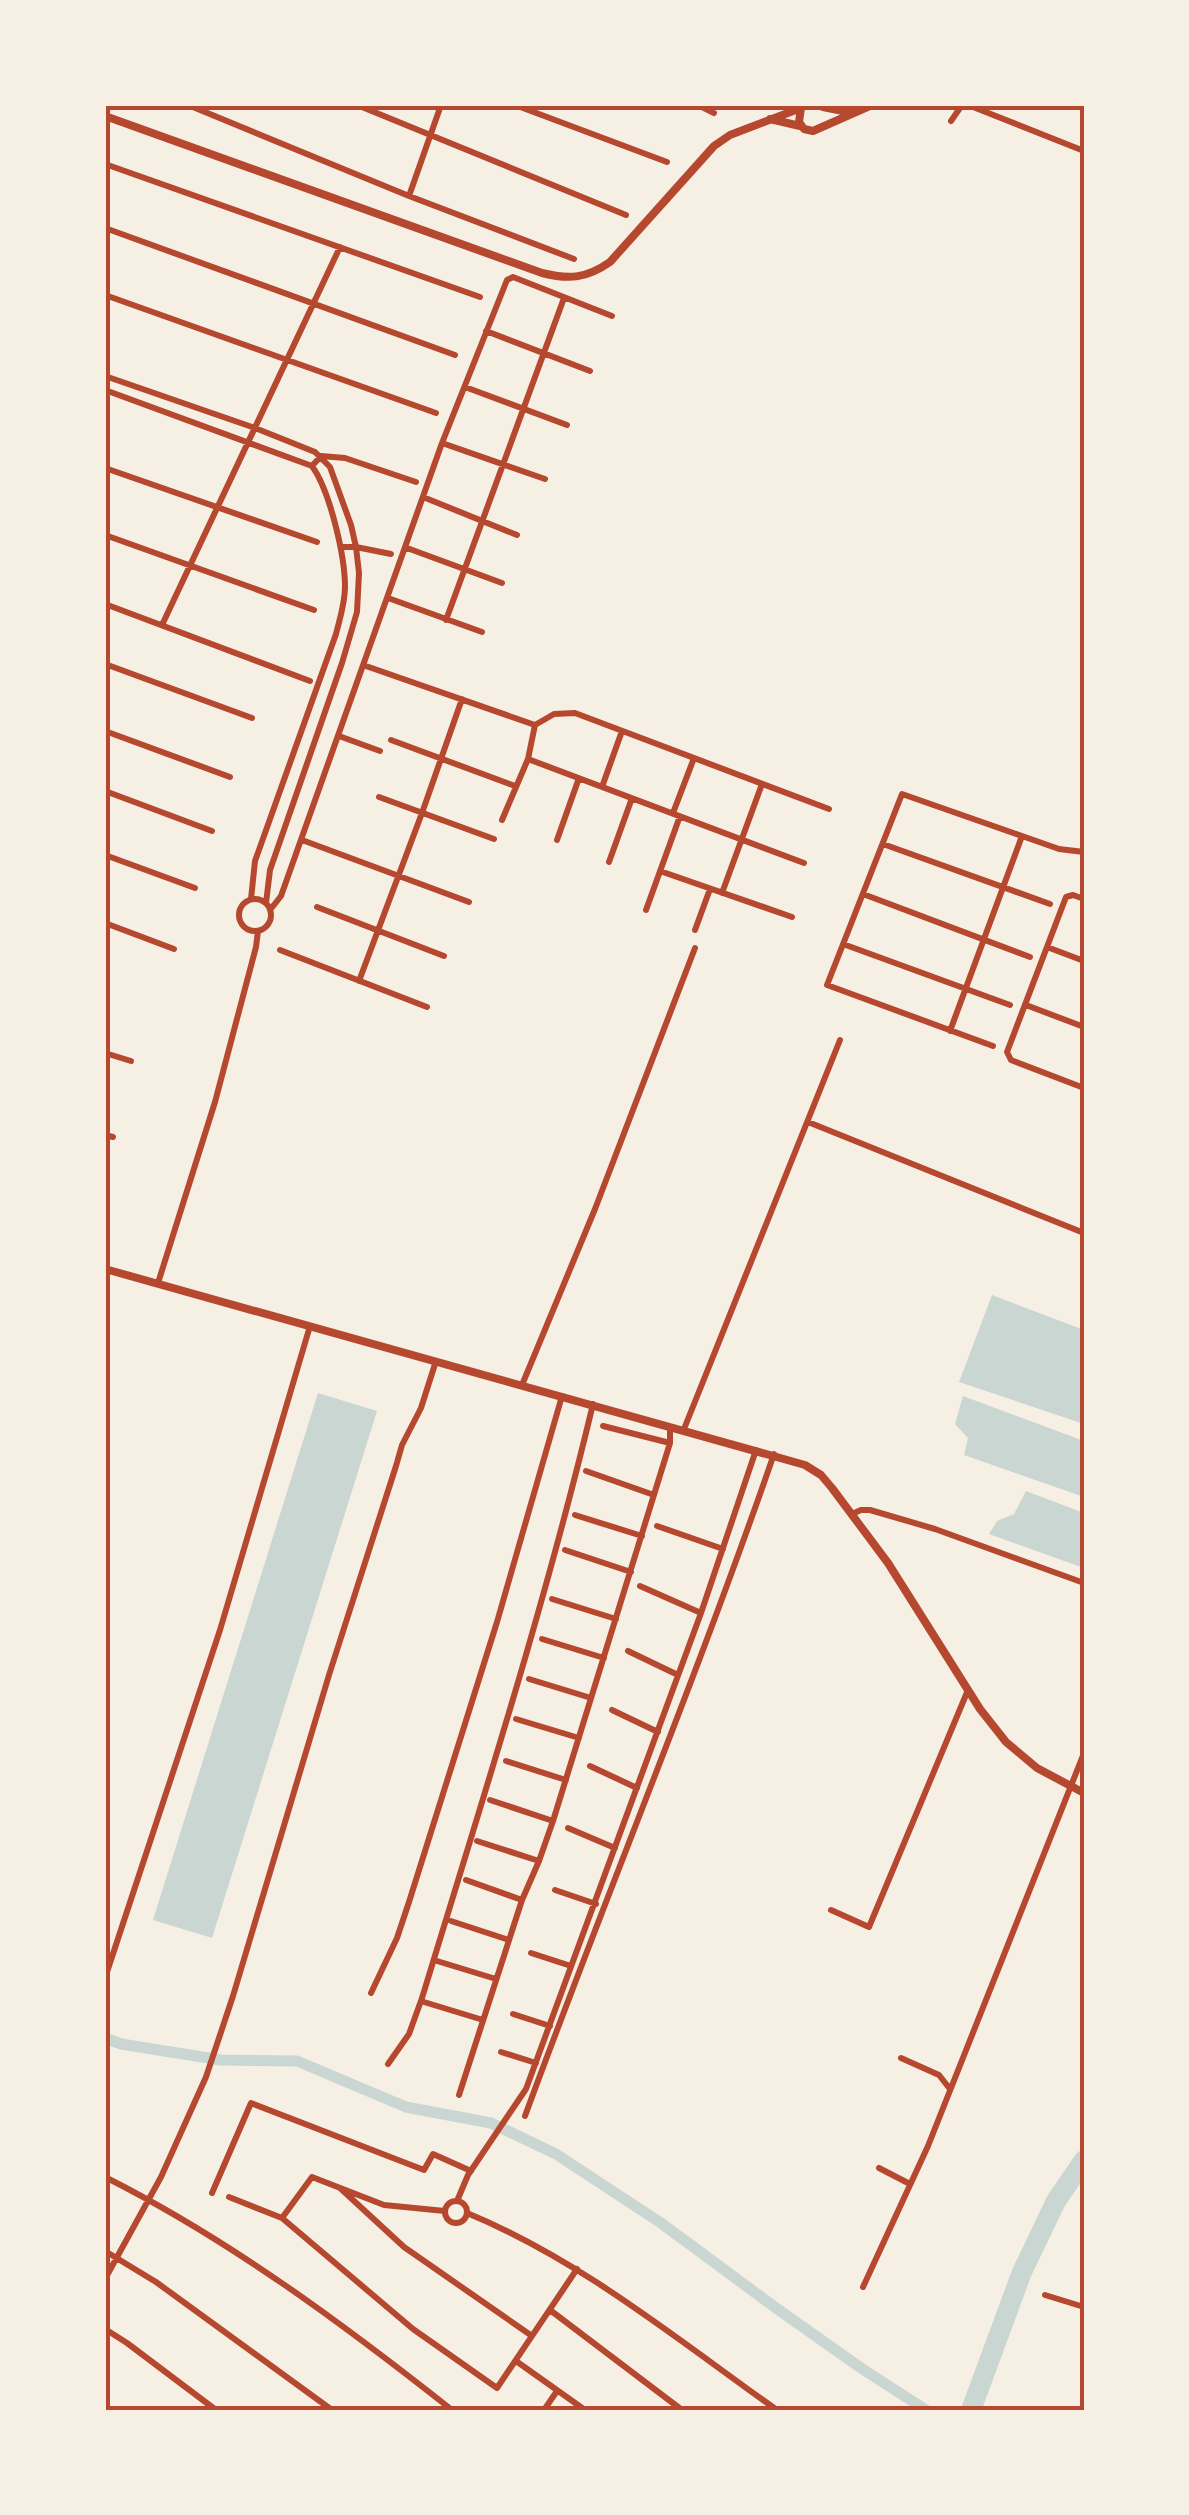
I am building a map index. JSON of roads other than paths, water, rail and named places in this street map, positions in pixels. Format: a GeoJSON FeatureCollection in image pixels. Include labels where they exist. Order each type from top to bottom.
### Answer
{"type":"FeatureCollection","features":[{"type":"Feature","properties":{"kind":"street"},"geometry":{"type":"LineString","coordinates":[[188,105],[574,259]]}},
{"type":"Feature","properties":{"kind":"street"},"geometry":{"type":"LineString","coordinates":[[357,105],[626,215]]}},
{"type":"Feature","properties":{"kind":"street"},"geometry":{"type":"LineString","coordinates":[[409,196],[441,105]]}},
{"type":"Feature","properties":{"kind":"street"},"geometry":{"type":"LineString","coordinates":[[515,105],[667,162]]}},
{"type":"Feature","properties":{"kind":"street"},"geometry":{"type":"LineString","coordinates":[[698,105],[714,114]]}},
{"type":"Feature","properties":{"kind":"street"},"geometry":{"type":"LineString","coordinates":[[770,118],[813,131],[872,105]]}},
{"type":"Feature","properties":{"kind":"street"},"geometry":{"type":"LineString","coordinates":[[951,121],[965,105],[1084,152]]}},
{"type":"Feature","properties":{"kind":"street"},"geometry":{"type":"LineString","coordinates":[[105,116],[564,279],[581,278],[610,262],[714,146],[730,134],[802,106]]}},
{"type":"Feature","properties":{"kind":"street"},"geometry":{"type":"LineString","coordinates":[[801,126],[798,118],[802,106]]}},
{"type":"Feature","properties":{"kind":"street"},"geometry":{"type":"LineString","coordinates":[[822,106],[852,113]]}},
{"type":"Feature","properties":{"kind":"street"},"geometry":{"type":"LineString","coordinates":[[822,106],[827,116],[825,125]]}},
{"type":"Feature","properties":{"kind":"street"},"geometry":{"type":"LineString","coordinates":[[105,164],[480,296]]}},
{"type":"Feature","properties":{"kind":"street"},"geometry":{"type":"LineString","coordinates":[[105,228],[456,355]]}},
{"type":"Feature","properties":{"kind":"street"},"geometry":{"type":"LineString","coordinates":[[162,625],[340,247]]}},
{"type":"Feature","properties":{"kind":"street"},"geometry":{"type":"LineString","coordinates":[[268,906],[281,896],[442,443],[507,280],[513,278],[612,316]]}},
{"type":"Feature","properties":{"kind":"street"},"geometry":{"type":"LineString","coordinates":[[105,295],[436,412]]}},
{"type":"Feature","properties":{"kind":"street"},"geometry":{"type":"LineString","coordinates":[[446,620],[564,298]]}},
{"type":"Feature","properties":{"kind":"street"},"geometry":{"type":"LineString","coordinates":[[486,331],[590,371]]}},
{"type":"Feature","properties":{"kind":"street"},"geometry":{"type":"LineString","coordinates":[[105,376],[302,445],[322,456],[345,458],[416,482]]}},
{"type":"Feature","properties":{"kind":"street"},"geometry":{"type":"LineString","coordinates":[[464,387],[567,425]]}},
{"type":"Feature","properties":{"kind":"street"},"geometry":{"type":"LineString","coordinates":[[105,390],[312,466],[326,497],[340,547],[344,604],[254,860],[251,900]]}},
{"type":"Feature","properties":{"kind":"street"},"geometry":{"type":"LineString","coordinates":[[442,443],[545,479]]}},
{"type":"Feature","properties":{"kind":"street"},"geometry":{"type":"LineString","coordinates":[[312,466],[322,456]]}},
{"type":"Feature","properties":{"kind":"street"},"geometry":{"type":"LineString","coordinates":[[251,900],[240,907],[239,918],[244,928],[258,931],[270,923],[270,870],[356,612],[356,547],[330,467],[322,456]]}},
{"type":"Feature","properties":{"kind":"street"},"geometry":{"type":"LineString","coordinates":[[105,468],[317,542]]}},
{"type":"Feature","properties":{"kind":"street"},"geometry":{"type":"LineString","coordinates":[[424,497],[517,534]]}},
{"type":"Feature","properties":{"kind":"street"},"geometry":{"type":"LineString","coordinates":[[105,535],[314,610]]}},
{"type":"Feature","properties":{"kind":"street"},"geometry":{"type":"LineString","coordinates":[[340,547],[391,554]]}},
{"type":"Feature","properties":{"kind":"street"},"geometry":{"type":"LineString","coordinates":[[407,548],[502,582]]}},
{"type":"Feature","properties":{"kind":"street"},"geometry":{"type":"LineString","coordinates":[[388,598],[482,632]]}},
{"type":"Feature","properties":{"kind":"street"},"geometry":{"type":"LineString","coordinates":[[105,604],[310,681]]}},
{"type":"Feature","properties":{"kind":"street"},"geometry":{"type":"LineString","coordinates":[[105,664],[252,718]]}},
{"type":"Feature","properties":{"kind":"street"},"geometry":{"type":"LineString","coordinates":[[363,665],[535,725]]}},
{"type":"Feature","properties":{"kind":"street"},"geometry":{"type":"LineString","coordinates":[[313,698],[328,703]]}},
{"type":"Feature","properties":{"kind":"street"},"geometry":{"type":"LineString","coordinates":[[360,981],[462,699]]}},
{"type":"Feature","properties":{"kind":"street"},"geometry":{"type":"LineString","coordinates":[[502,820],[528,759],[535,725],[565,712],[830,808]]}},
{"type":"Feature","properties":{"kind":"street"},"geometry":{"type":"LineString","coordinates":[[105,731],[230,777]]}},
{"type":"Feature","properties":{"kind":"street"},"geometry":{"type":"LineString","coordinates":[[602,787],[622,731]]}},
{"type":"Feature","properties":{"kind":"street"},"geometry":{"type":"LineString","coordinates":[[338,736],[380,751]]}},
{"type":"Feature","properties":{"kind":"street"},"geometry":{"type":"LineString","coordinates":[[391,740],[514,786]]}},
{"type":"Feature","properties":{"kind":"street"},"geometry":{"type":"LineString","coordinates":[[646,910],[694,758]]}},
{"type":"Feature","properties":{"kind":"street"},"geometry":{"type":"LineString","coordinates":[[528,759],[804,863]]}},
{"type":"Feature","properties":{"kind":"street"},"geometry":{"type":"LineString","coordinates":[[557,840],[578,778]]}},
{"type":"Feature","properties":{"kind":"street"},"geometry":{"type":"LineString","coordinates":[[722,893],[762,784]]}},
{"type":"Feature","properties":{"kind":"street"},"geometry":{"type":"LineString","coordinates":[[105,792],[212,831]]}},
{"type":"Feature","properties":{"kind":"street"},"geometry":{"type":"LineString","coordinates":[[993,1046],[827,986],[902,794],[1059,849],[1084,852]]}},
{"type":"Feature","properties":{"kind":"street"},"geometry":{"type":"LineString","coordinates":[[379,797],[494,838]]}},
{"type":"Feature","properties":{"kind":"street"},"geometry":{"type":"LineString","coordinates":[[608,862],[632,798]]}},
{"type":"Feature","properties":{"kind":"street"},"geometry":{"type":"LineString","coordinates":[[264,833],[281,840]]}},
{"type":"Feature","properties":{"kind":"street"},"geometry":{"type":"LineString","coordinates":[[950,1031],[1022,836]]}},
{"type":"Feature","properties":{"kind":"street"},"geometry":{"type":"LineString","coordinates":[[302,840],[469,902]]}},
{"type":"Feature","properties":{"kind":"street"},"geometry":{"type":"LineString","coordinates":[[883,844],[1050,904]]}},
{"type":"Feature","properties":{"kind":"street"},"geometry":{"type":"LineString","coordinates":[[105,854],[195,888]]}},
{"type":"Feature","properties":{"kind":"street"},"geometry":{"type":"LineString","coordinates":[[660,870],[792,918]]}},
{"type":"Feature","properties":{"kind":"street"},"geometry":{"type":"LineString","coordinates":[[695,930],[710,888]]}},
{"type":"Feature","properties":{"kind":"street"},"geometry":{"type":"LineString","coordinates":[[863,894],[1030,957]]}},
{"type":"Feature","properties":{"kind":"street"},"geometry":{"type":"LineString","coordinates":[[1084,899],[1073,895],[1066,898],[1008,1048],[1008,1058],[1084,1088]]}},
{"type":"Feature","properties":{"kind":"street"},"geometry":{"type":"LineString","coordinates":[[251,900],[268,906]]}},
{"type":"Feature","properties":{"kind":"street"},"geometry":{"type":"LineString","coordinates":[[317,907],[444,956]]}},
{"type":"Feature","properties":{"kind":"street"},"geometry":{"type":"LineString","coordinates":[[105,923],[174,948]]}},
{"type":"Feature","properties":{"kind":"street"},"geometry":{"type":"LineString","coordinates":[[158,1283],[216,1102],[258,931]]}},
{"type":"Feature","properties":{"kind":"street"},"geometry":{"type":"LineString","coordinates":[[844,944],[1010,1005]]}},
{"type":"Feature","properties":{"kind":"street"},"geometry":{"type":"LineString","coordinates":[[1047,947],[1084,961]]}},
{"type":"Feature","properties":{"kind":"street"},"geometry":{"type":"LineString","coordinates":[[522,1384],[595,1209],[695,948]]}},
{"type":"Feature","properties":{"kind":"street"},"geometry":{"type":"LineString","coordinates":[[280,950],[427,1007]]}},
{"type":"Feature","properties":{"kind":"street"},"geometry":{"type":"LineString","coordinates":[[1026,1005],[1084,1027]]}},
{"type":"Feature","properties":{"kind":"street"},"geometry":{"type":"LineString","coordinates":[[684,1430],[840,1040]]}},
{"type":"Feature","properties":{"kind":"street"},"geometry":{"type":"LineString","coordinates":[[105,1053],[130,1061]]}},
{"type":"Feature","properties":{"kind":"street"},"geometry":{"type":"LineString","coordinates":[[808,1122],[1084,1233]]}},
{"type":"Feature","properties":{"kind":"street"},"geometry":{"type":"LineString","coordinates":[[105,1269],[805,1464],[821,1475],[852,1514],[904,1587],[980,1710],[1006,1742],[1021,1757],[1084,1793]]}},
{"type":"Feature","properties":{"kind":"street"},"geometry":{"type":"LineString","coordinates":[[105,1978],[220,1630],[310,1326]]}},
{"type":"Feature","properties":{"kind":"street"},"geometry":{"type":"LineString","coordinates":[[105,2280],[150,2200],[206,2077],[402,1445],[421,1408],[436,1360]]}},
{"type":"Feature","properties":{"kind":"street"},"geometry":{"type":"LineString","coordinates":[[371,1994],[409,1902],[497,1622],[562,1396]]}},
{"type":"Feature","properties":{"kind":"street"},"geometry":{"type":"LineString","coordinates":[[388,2064],[409,2034],[422,1998],[535,1626],[593,1404]]}},
{"type":"Feature","properties":{"kind":"street"},"geometry":{"type":"LineString","coordinates":[[603,1426],[670,1443]]}},
{"type":"Feature","properties":{"kind":"street"},"geometry":{"type":"LineString","coordinates":[[460,2095],[592,1698],[670,1443],[670,1426]]}},
{"type":"Feature","properties":{"kind":"street"},"geometry":{"type":"LineString","coordinates":[[457,2202],[470,2173],[526,2089],[724,1549],[756,1449]]}},
{"type":"Feature","properties":{"kind":"street"},"geometry":{"type":"LineString","coordinates":[[525,2116],[774,1454]]}},
{"type":"Feature","properties":{"kind":"street"},"geometry":{"type":"LineString","coordinates":[[586,1471],[654,1495]]}},
{"type":"Feature","properties":{"kind":"street"},"geometry":{"type":"LineString","coordinates":[[852,1514],[870,1510],[936,1528],[1084,1583]]}},
{"type":"Feature","properties":{"kind":"street"},"geometry":{"type":"LineString","coordinates":[[575,1515],[642,1536]]}},
{"type":"Feature","properties":{"kind":"street"},"geometry":{"type":"LineString","coordinates":[[657,1526],[724,1549]]}},
{"type":"Feature","properties":{"kind":"street"},"geometry":{"type":"LineString","coordinates":[[565,1550],[631,1572]]}},
{"type":"Feature","properties":{"kind":"street"},"geometry":{"type":"LineString","coordinates":[[640,1586],[701,1613]]}},
{"type":"Feature","properties":{"kind":"street"},"geometry":{"type":"LineString","coordinates":[[552,1599],[616,1618]]}},
{"type":"Feature","properties":{"kind":"street"},"geometry":{"type":"LineString","coordinates":[[542,1639],[604,1658]]}},
{"type":"Feature","properties":{"kind":"street"},"geometry":{"type":"LineString","coordinates":[[628,1650],[678,1675]]}},
{"type":"Feature","properties":{"kind":"street"},"geometry":{"type":"LineString","coordinates":[[529,1679],[592,1698]]}},
{"type":"Feature","properties":{"kind":"street"},"geometry":{"type":"LineString","coordinates":[[830,1910],[869,1927],[968,1690]]}},
{"type":"Feature","properties":{"kind":"street"},"geometry":{"type":"LineString","coordinates":[[612,1710],[658,1732]]}},
{"type":"Feature","properties":{"kind":"street"},"geometry":{"type":"LineString","coordinates":[[516,1719],[579,1738]]}},
{"type":"Feature","properties":{"kind":"street"},"geometry":{"type":"LineString","coordinates":[[863,2287],[950,2090],[1084,1753]]}},
{"type":"Feature","properties":{"kind":"street"},"geometry":{"type":"LineString","coordinates":[[506,1761],[566,1780]]}},
{"type":"Feature","properties":{"kind":"street"},"geometry":{"type":"LineString","coordinates":[[590,1766],[637,1788]]}},
{"type":"Feature","properties":{"kind":"street"},"geometry":{"type":"LineString","coordinates":[[490,1800],[552,1821]]}},
{"type":"Feature","properties":{"kind":"street"},"geometry":{"type":"LineString","coordinates":[[568,1828],[615,1848]]}},
{"type":"Feature","properties":{"kind":"street"},"geometry":{"type":"LineString","coordinates":[[478,1841],[540,1861]]}},
{"type":"Feature","properties":{"kind":"street"},"geometry":{"type":"LineString","coordinates":[[466,1880],[522,1900]]}},
{"type":"Feature","properties":{"kind":"street"},"geometry":{"type":"LineString","coordinates":[[555,1890],[596,1904]]}},
{"type":"Feature","properties":{"kind":"street"},"geometry":{"type":"LineString","coordinates":[[450,1921],[509,1940]]}},
{"type":"Feature","properties":{"kind":"street"},"geometry":{"type":"LineString","coordinates":[[531,1953],[572,1966]]}},
{"type":"Feature","properties":{"kind":"street"},"geometry":{"type":"LineString","coordinates":[[437,1962],[496,1979]]}},
{"type":"Feature","properties":{"kind":"street"},"geometry":{"type":"LineString","coordinates":[[424,2002],[483,2020]]}},
{"type":"Feature","properties":{"kind":"street"},"geometry":{"type":"LineString","coordinates":[[513,2014],[550,2026]]}},
{"type":"Feature","properties":{"kind":"street"},"geometry":{"type":"LineString","coordinates":[[501,2052],[536,2063]]}},
{"type":"Feature","properties":{"kind":"street"},"geometry":{"type":"LineString","coordinates":[[902,2058],[940,2076],[950,2090]]}},
{"type":"Feature","properties":{"kind":"street"},"geometry":{"type":"LineString","coordinates":[[212,2193],[251,2103],[424,2170],[433,2154],[470,2173]]}},
{"type":"Feature","properties":{"kind":"street"},"geometry":{"type":"LineString","coordinates":[[879,2168],[910,2184]]}},
{"type":"Feature","properties":{"kind":"street"},"geometry":{"type":"LineString","coordinates":[[105,2177],[260,2268],[447,2408]]}},
{"type":"Feature","properties":{"kind":"street"},"geometry":{"type":"LineString","coordinates":[[282,2218],[312,2177],[384,2206],[445,2212]]}},
{"type":"Feature","properties":{"kind":"street"},"geometry":{"type":"LineString","coordinates":[[340,2188],[404,2247],[532,2336]]}},
{"type":"Feature","properties":{"kind":"street"},"geometry":{"type":"LineString","coordinates":[[228,2198],[282,2218],[413,2329],[497,2388],[578,2269]]}},
{"type":"Feature","properties":{"kind":"street"},"geometry":{"type":"LineString","coordinates":[[468,2213],[464,2221],[456,2224],[448,2220],[445,2212],[449,2204],[465,2205],[468,2213],[578,2269],[777,2410]]}},
{"type":"Feature","properties":{"kind":"street"},"geometry":{"type":"LineString","coordinates":[[105,2251],[156,2282],[332,2410]]}},
{"type":"Feature","properties":{"kind":"street"},"geometry":{"type":"LineString","coordinates":[[1045,2295],[1084,2307]]}},
{"type":"Feature","properties":{"kind":"street"},"geometry":{"type":"LineString","coordinates":[[550,2310],[682,2410]]}},
{"type":"Feature","properties":{"kind":"street"},"geometry":{"type":"LineString","coordinates":[[105,2329],[216,2410]]}},
{"type":"Feature","properties":{"kind":"street"},"geometry":{"type":"LineString","coordinates":[[516,2361],[585,2410]]}},
{"type":"Feature","properties":{"kind":"street"},"geometry":{"type":"LineString","coordinates":[[544,2410],[557,2390]]}},
{"type":"Feature","properties":{"kind":"waterway"},"geometry":{"type":"LineString","coordinates":[[105,2038],[221,2060],[297,2061],[406,2107],[491,2123],[556,2154],[661,2223],[861,2368],[926,2410]]}},
{"type":"Feature","properties":{"kind":"waterway"},"geometry":{"type":"LineString","coordinates":[[971,2410],[1022,2272],[1056,2201],[1084,2160]]}}]}
